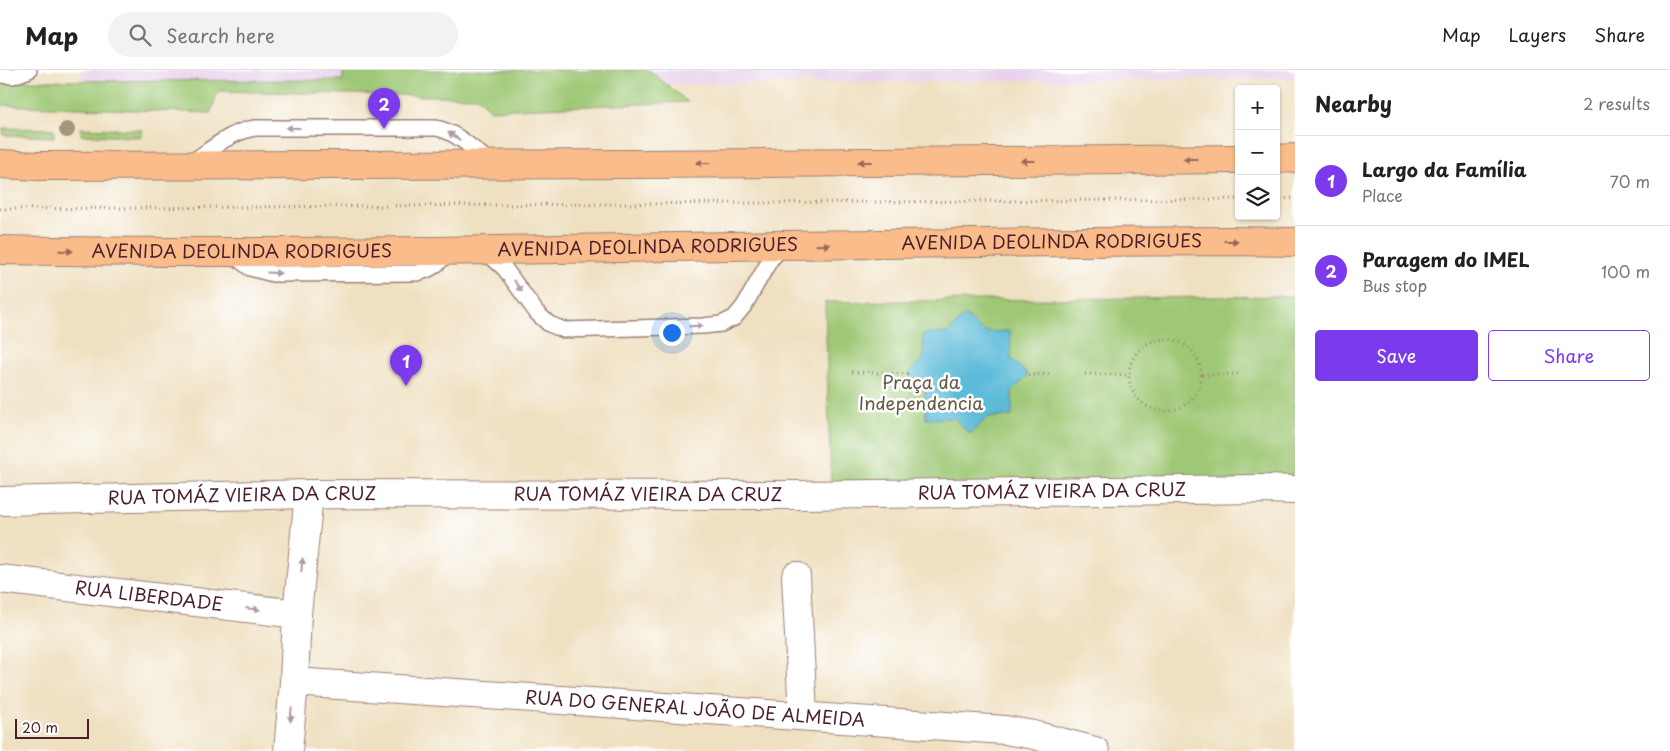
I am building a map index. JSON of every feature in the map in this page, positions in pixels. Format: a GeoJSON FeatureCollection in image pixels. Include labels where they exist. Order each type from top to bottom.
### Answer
{"type":"FeatureCollection","features":[{"type":"Feature","properties":{"kind":"highway"},"geometry":{"type":"LineString","coordinates":[[1280,159],[1295,158]]}},
{"type":"Feature","properties":{"kind":"highway"},"geometry":{"type":"LineString","coordinates":[[0,164],[38,166],[1235,159]]}},
{"type":"Feature","properties":{"kind":"highway","name":"AVENIDA DEOLINDA RODRIGUES"},"geometry":{"type":"LineString","coordinates":[[6,256],[449,252],[784,245],[1231,240],[1295,242]]}},
{"type":"Feature","properties":{"kind":"street","name":"RUA TOMÁZ VIEIRA DA CRUZ"},"geometry":{"type":"LineString","coordinates":[[0,501],[309,494],[800,495],[1295,490]]}},
{"type":"Feature","properties":{"kind":"street"},"geometry":{"type":"LineString","coordinates":[[288,751],[297,614],[309,494]]}},
{"type":"Feature","properties":{"kind":"street"},"geometry":{"type":"LineString","coordinates":[[796,576],[803,716]]}},
{"type":"Feature","properties":{"kind":"street","name":"RUA LIBERDADE"},"geometry":{"type":"LineString","coordinates":[[5,577],[297,614]]}},
{"type":"Feature","properties":{"kind":"street","name":"RUA DO GENERAL JOÃO DE ALMEIDA"},"geometry":{"type":"LineString","coordinates":[[294,682],[1005,730],[1034,735],[1095,751]]}},
{"type":"Feature","properties":{"kind":"lane"},"geometry":{"type":"LineString","coordinates":[[0,75],[13,76],[29,70]]}},
{"type":"Feature","properties":{"kind":"lane"},"geometry":{"type":"LineString","coordinates":[[188,165],[233,134],[255,128],[436,128],[446,130],[494,164]]}},
{"type":"Feature","properties":{"kind":"lane"},"geometry":{"type":"LineString","coordinates":[[485,251],[505,268],[537,313],[549,324],[564,330],[722,324],[734,318],[744,306],[770,260],[784,245]]}},
{"type":"Feature","properties":{"kind":"path"},"geometry":{"type":"LineString","coordinates":[[1280,199],[1295,198]]}},
{"type":"Feature","properties":{"kind":"path"},"geometry":{"type":"LineString","coordinates":[[0,210],[1235,199]]}},
{"type":"Feature","properties":{"kind":"path"},"geometry":{"type":"LineString","coordinates":[[1166,338],[1177,340],[1187,345],[1196,353],[1202,375],[1200,387],[1193,398],[1184,407],[1172,411],[1159,411],[1147,407],[1137,398],[1131,387],[1129,375],[1130,363],[1140,349],[1154,340],[1166,338]]}},
{"type":"Feature","properties":{"kind":"path"},"geometry":{"type":"LineString","coordinates":[[852,372],[908,374]]}},
{"type":"Feature","properties":{"kind":"path"},"geometry":{"type":"LineString","coordinates":[[1028,375],[1049,374]]}},
{"type":"Feature","properties":{"kind":"path"},"geometry":{"type":"LineString","coordinates":[[1085,374],[1129,375]]}},
{"type":"Feature","properties":{"kind":"path"},"geometry":{"type":"LineString","coordinates":[[1202,375],[1241,374]]}},
{"type":"Feature","properties":{"kind":"shaded area"},"geometry":{"type":"Polygon","coordinates":[[[82,70],[1295,70],[1295,78],[83,90],[82,70]]]}},
{"type":"Feature","properties":{"kind":"green space"},"geometry":{"type":"Polygon","coordinates":[[[343,70],[649,70],[688,102],[490,110],[477,97],[218,91],[211,113],[0,105],[0,81],[343,80],[343,70]]]}},
{"type":"Feature","properties":{"kind":"green space"},"geometry":{"type":"Polygon","coordinates":[[[3,128],[54,129],[54,137],[3,135],[3,128]]]}},
{"type":"Feature","properties":{"kind":"green space"},"geometry":{"type":"Polygon","coordinates":[[[81,128],[143,130],[142,137],[81,135],[81,128]]]}},
{"type":"Feature","properties":{"kind":"green space","name":"Praça da Independencia"},"geometry":{"type":"Polygon","coordinates":[[[1295,296],[1295,479],[831,489],[825,302],[1295,296]]]}},
{"type":"Feature","properties":{"kind":"water"},"geometry":{"type":"Polygon","coordinates":[[[965,315],[983,332],[1010,331],[1011,359],[1028,375],[1012,391],[1012,416],[988,417],[970,434],[954,418],[926,419],[925,390],[908,374],[924,358],[923,334],[948,333],[965,315]]]}},
{"type":"Feature","properties":{"kind":"place","name":"Paragem do IMEL"},"geometry":{"type":"Point","coordinates":[384,129]}},
{"type":"Feature","properties":{"kind":"place","name":"Largo da Família"},"geometry":{"type":"Point","coordinates":[406,386]}}]}
